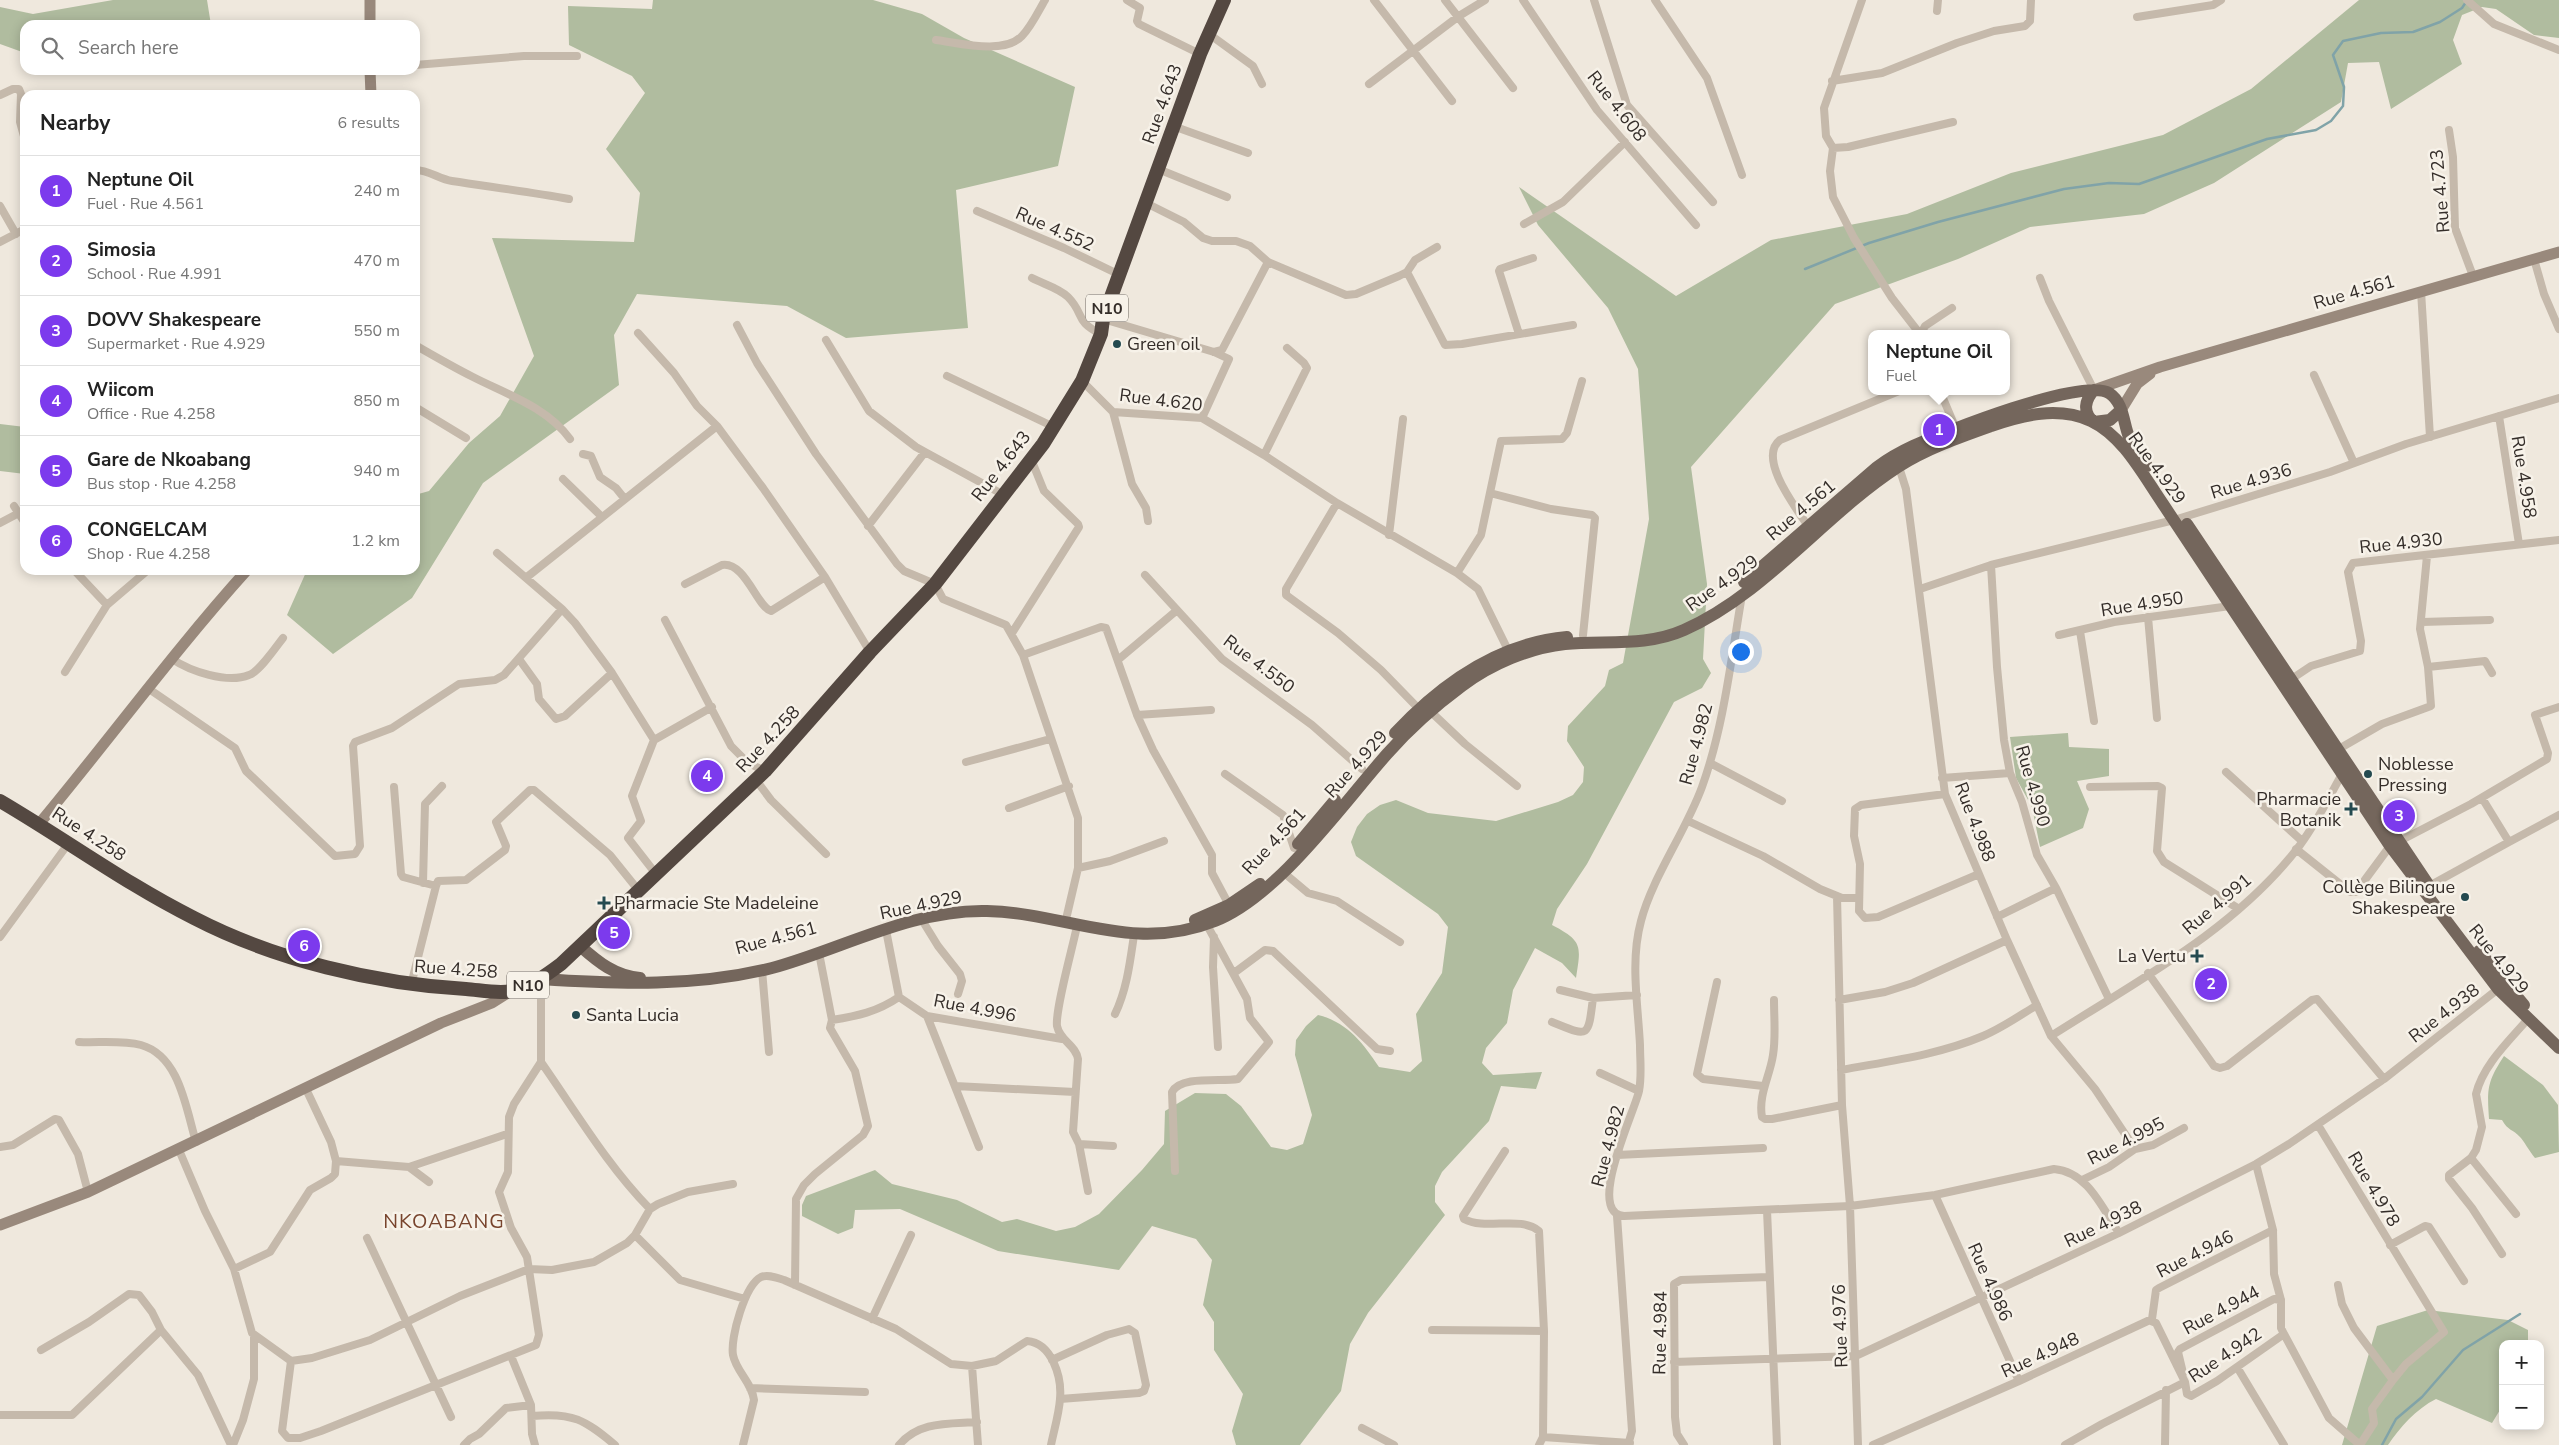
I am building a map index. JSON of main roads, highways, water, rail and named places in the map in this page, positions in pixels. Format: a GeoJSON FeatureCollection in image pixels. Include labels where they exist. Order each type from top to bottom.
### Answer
{"type":"FeatureCollection","features":[{"type":"Feature","properties":{"kind":"highway","name":"Rue 4.643"},"geometry":{"type":"LineString","coordinates":[[935,584],[1002,494],[1031,460],[1082,381],[1102,334],[1103,319],[1173,126],[1200,54],[1224,0]]}},
{"type":"Feature","properties":{"kind":"highway","name":"Rue 4.258"},"geometry":{"type":"LineString","coordinates":[[0,800],[156,899],[196,920],[248,942],[309,962],[412,985],[510,992],[541,979],[580,946],[761,776],[870,652],[935,584]]}},
{"type":"Feature","properties":{"kind":"main road","name":"Rue 4.561"},"geometry":{"type":"LineString","coordinates":[[580,946],[593,958],[617,973],[629,977],[660,977],[708,972],[791,956],[900,917],[962,904],[1006,904],[1124,926],[1162,926],[1192,921],[1229,905],[1258,886],[1294,848],[1362,769],[1457,678],[1508,650],[1550,638],[1650,632],[1687,619],[1740,586],[1808,526],[1888,460],[1912,446],[2032,402],[2070,393],[2094,390],[2104,391],[2118,404]]}},
{"type":"Feature","properties":{"kind":"main road"},"geometry":{"type":"LineString","coordinates":[[2094,390],[2087,398],[2086,404],[2088,416],[2094,422],[2110,420],[2118,404]]}},
{"type":"Feature","properties":{"kind":"main road","name":"Rue 4.929"},"geometry":{"type":"LineString","coordinates":[[2118,404],[2129,438],[2230,606],[2342,774],[2395,844],[2498,989],[2527,1020],[2559,1048]]}},
{"type":"Feature","properties":{"kind":"main road","name":"Rue 4.929"},"geometry":{"type":"LineString","coordinates":[[541,979],[638,984],[718,978],[762,970],[886,930],[952,913],[986,911],[1026,915],[1134,935],[1184,932],[1207,924],[1252,902],[1283,872],[1424,710],[1468,681],[1518,656],[1565,644],[1652,640],[1669,636],[1709,617],[1742,594],[1898,466],[1917,456],[2020,416],[2056,413],[2094,422],[2112,435],[2125,450],[2178,519],[2290,680],[2337,750],[2395,844],[2519,999],[2559,1038]]}},
{"type":"Feature","properties":{"kind":"waterway"},"geometry":{"type":"LineString","coordinates":[[1805,269],[1869,243],[1938,222],[2064,189],[2109,183],[2139,184],[2267,139],[2316,130],[2331,121],[2343,106],[2344,87],[2333,55],[2343,41],[2381,33],[2413,32],[2440,22],[2462,8],[2466,2]]}},
{"type":"Feature","properties":{"kind":"waterway"},"geometry":{"type":"LineString","coordinates":[[2382,1445],[2396,1419],[2422,1397],[2463,1350],[2520,1314]]}},
{"type":"Feature","properties":{"kind":"place","name":"Green oil"},"geometry":{"type":"Point","coordinates":[1117,344]}},
{"type":"Feature","properties":{"kind":"place","name":"Neptune Oil"},"geometry":{"type":"Point","coordinates":[1939,430]}},
{"type":"Feature","properties":{"kind":"place","name":"Noblesse Pressing"},"geometry":{"type":"Point","coordinates":[2368,774]}},
{"type":"Feature","properties":{"kind":"place","name":"Wiicom"},"geometry":{"type":"Point","coordinates":[707,776]}},
{"type":"Feature","properties":{"kind":"place","name":"Pharmacie Botanik"},"geometry":{"type":"Point","coordinates":[2351,809]}},
{"type":"Feature","properties":{"kind":"place","name":"DOVV Shakespeare"},"geometry":{"type":"Point","coordinates":[2399,816]}},
{"type":"Feature","properties":{"kind":"place","name":"Collège Bilingue Shakespeare"},"geometry":{"type":"Point","coordinates":[2465,897]}},
{"type":"Feature","properties":{"kind":"place","name":"Pharmacie Ste Madeleine"},"geometry":{"type":"Point","coordinates":[604,903]}},
{"type":"Feature","properties":{"kind":"place","name":"Gare de Nkoabang"},"geometry":{"type":"Point","coordinates":[614,933]}},
{"type":"Feature","properties":{"kind":"place","name":"CONGELCAM"},"geometry":{"type":"Point","coordinates":[304,946]}},
{"type":"Feature","properties":{"kind":"place","name":"La Vertu"},"geometry":{"type":"Point","coordinates":[2197,956]}},
{"type":"Feature","properties":{"kind":"place","name":"Simosia"},"geometry":{"type":"Point","coordinates":[2211,984]}},
{"type":"Feature","properties":{"kind":"place","name":"Santa Lucia"},"geometry":{"type":"Point","coordinates":[576,1015]}},
{"type":"Feature","properties":{"kind":"district","name":"NKOABANG"},"geometry":{"type":"Point","coordinates":[444,1221]}}]}
